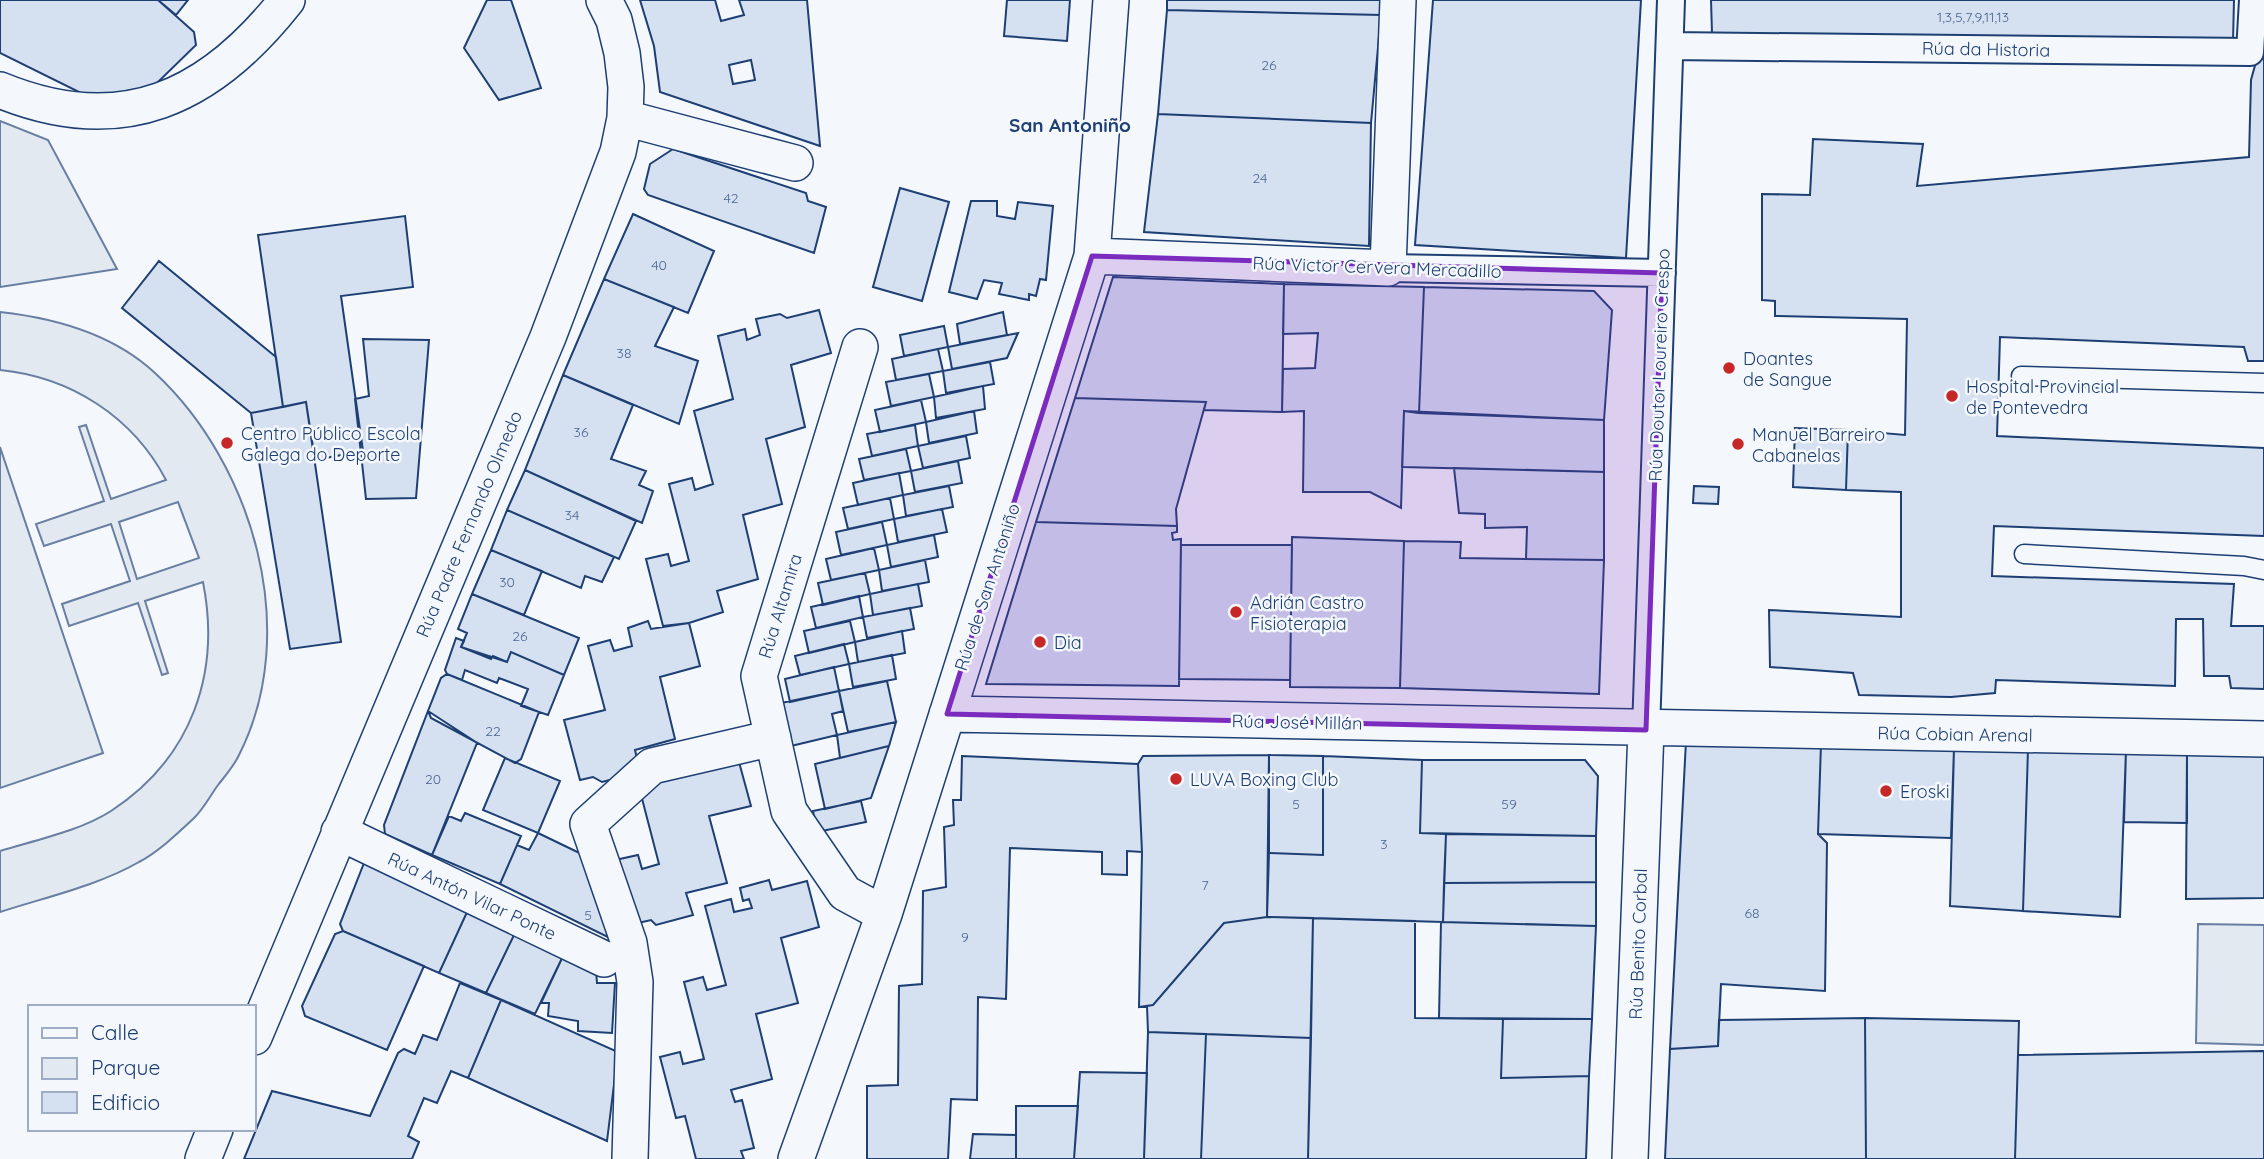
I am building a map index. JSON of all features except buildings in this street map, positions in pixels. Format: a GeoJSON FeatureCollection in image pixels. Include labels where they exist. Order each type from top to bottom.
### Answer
{"type":"FeatureCollection","features":[{"type":"Feature","properties":{"kind":"street"},"geometry":{"type":"LineString","coordinates":[[0,90],[62,109],[94,112],[152,103],[185,91],[233,60],[287,0]]}},
{"type":"Feature","properties":{"kind":"street","name":"Rúa Padre Fernando Olmedo"},"geometry":{"type":"LineString","coordinates":[[256,1032],[548,337],[618,152],[625,118],[622,53],[614,20],[604,0]]}},
{"type":"Feature","properties":{"kind":"street","name":"Rúa de San Antoniño"},"geometry":{"type":"LineString","coordinates":[[796,1159],[884,914],[1092,256],[1111,0]]}},
{"type":"Feature","properties":{"kind":"street"},"geometry":{"type":"LineString","coordinates":[[1388,268],[1398,0]]}},
{"type":"Feature","properties":{"kind":"street","name":"Rúa Doutor Loureiro Crespo"},"geometry":{"type":"LineString","coordinates":[[1646,730],[1671,0]]}},
{"type":"Feature","properties":{"kind":"street","name":"Rúa da Historia"},"geometry":{"type":"LineString","coordinates":[[1670,46],[2250,52],[2253,0]]}},
{"type":"Feature","properties":{"kind":"street"},"geometry":{"type":"LineString","coordinates":[[625,118],[794,163]]}},
{"type":"Feature","properties":{"kind":"street","name":"Rúa Victor Cervera Mercadillo"},"geometry":{"type":"LineString","coordinates":[[1092,256],[1388,268],[1662,273]]}},
{"type":"Feature","properties":{"kind":"street","name":"Rúa Altamira"},"geometry":{"type":"LineString","coordinates":[[859,347],[759,676],[789,811],[845,893],[884,914]]}},
{"type":"Feature","properties":{"kind":"street","name":"Rúa José Millán"},"geometry":{"type":"LineString","coordinates":[[947,714],[1646,730]]}},
{"type":"Feature","properties":{"kind":"street","name":"Rúa Cobian Arenal"},"geometry":{"type":"LineString","coordinates":[[1646,730],[2264,739]]}},
{"type":"Feature","properties":{"kind":"street","name":"Rúa Benito Corbal"},"geometry":{"type":"LineString","coordinates":[[1630,1159],[1646,730]]}},
{"type":"Feature","properties":{"kind":"street"},"geometry":{"type":"LineString","coordinates":[[630,1159],[635,982],[629,943],[588,824],[652,766],[773,738]]}},
{"type":"Feature","properties":{"kind":"street","name":"Rúa Antón Vilar Ponte"},"geometry":{"type":"LineString","coordinates":[[339,832],[604,959]]}},
{"type":"Feature","properties":{"kind":"street"},"geometry":{"type":"LineString","coordinates":[[202,1159],[214,1131]]}},
{"type":"Feature","properties":{"kind":"lane"},"geometry":{"type":"LineString","coordinates":[[2021,376],[2264,383]]}},
{"type":"Feature","properties":{"kind":"lane"},"geometry":{"type":"LineString","coordinates":[[2024,554],[2244,566],[2264,570]]}},
{"type":"Feature","properties":{"kind":"highlighted area"},"geometry":{"type":"Polygon","coordinates":[[[1092,256],[1662,273],[1646,730],[947,714],[1092,256]]]}},
{"type":"Feature","properties":{"kind":"green space"},"geometry":{"type":"Polygon","coordinates":[[[0,121],[48,140],[117,269],[0,287],[0,121]]]}},
{"type":"Feature","properties":{"kind":"green space"},"geometry":{"type":"Polygon","coordinates":[[[0,312],[42,319],[82,330],[121,348],[155,373],[189,410],[218,454],[241,501],[257,552],[266,604],[266,656],[257,707],[239,755],[193,819],[153,853],[123,870],[89,884],[0,912],[0,851],[99,818],[139,790],[162,766],[194,711],[208,649],[208,616],[203,582],[145,601],[168,673],[162,675],[138,603],[69,626],[62,604],[130,581],[111,524],[44,546],[36,524],[104,501],[79,427],[86,425],[111,499],[166,480],[136,437],[118,419],[97,404],[51,381],[0,370],[0,312]],[[178,502],[119,522],[137,579],[199,558],[178,502]]]}},
{"type":"Feature","properties":{"kind":"green space"},"geometry":{"type":"Polygon","coordinates":[[[0,447],[103,753],[0,788],[0,447]]]}},
{"type":"Feature","properties":{"kind":"green space"},"geometry":{"type":"Polygon","coordinates":[[[2198,924],[2264,925],[2264,1045],[2196,1043],[2198,924]]]}},
{"type":"Feature","properties":{"kind":"place","name":"Doantes de Sangue"},"geometry":{"type":"Point","coordinates":[1729,368]}},
{"type":"Feature","properties":{"kind":"place","name":"Hospital Provincial de Pontevedra"},"geometry":{"type":"Point","coordinates":[1952,396]}},
{"type":"Feature","properties":{"kind":"place","name":"Centro Público Escola Galega do Deporte"},"geometry":{"type":"Point","coordinates":[227,443]}},
{"type":"Feature","properties":{"kind":"place","name":"Manuel Barreiro Cabanelas"},"geometry":{"type":"Point","coordinates":[1738,444]}},
{"type":"Feature","properties":{"kind":"place","name":"Adrián Castro Fisioterapia"},"geometry":{"type":"Point","coordinates":[1236,612]}},
{"type":"Feature","properties":{"kind":"place","name":"Dia"},"geometry":{"type":"Point","coordinates":[1040,642]}},
{"type":"Feature","properties":{"kind":"place","name":"LUVA Boxing Club"},"geometry":{"type":"Point","coordinates":[1176,779]}},
{"type":"Feature","properties":{"kind":"place","name":"Eroski"},"geometry":{"type":"Point","coordinates":[1886,791]}},
{"type":"Feature","properties":{"kind":"district","name":"San Antoniño"},"geometry":{"type":"Point","coordinates":[1070,125]}}]}
